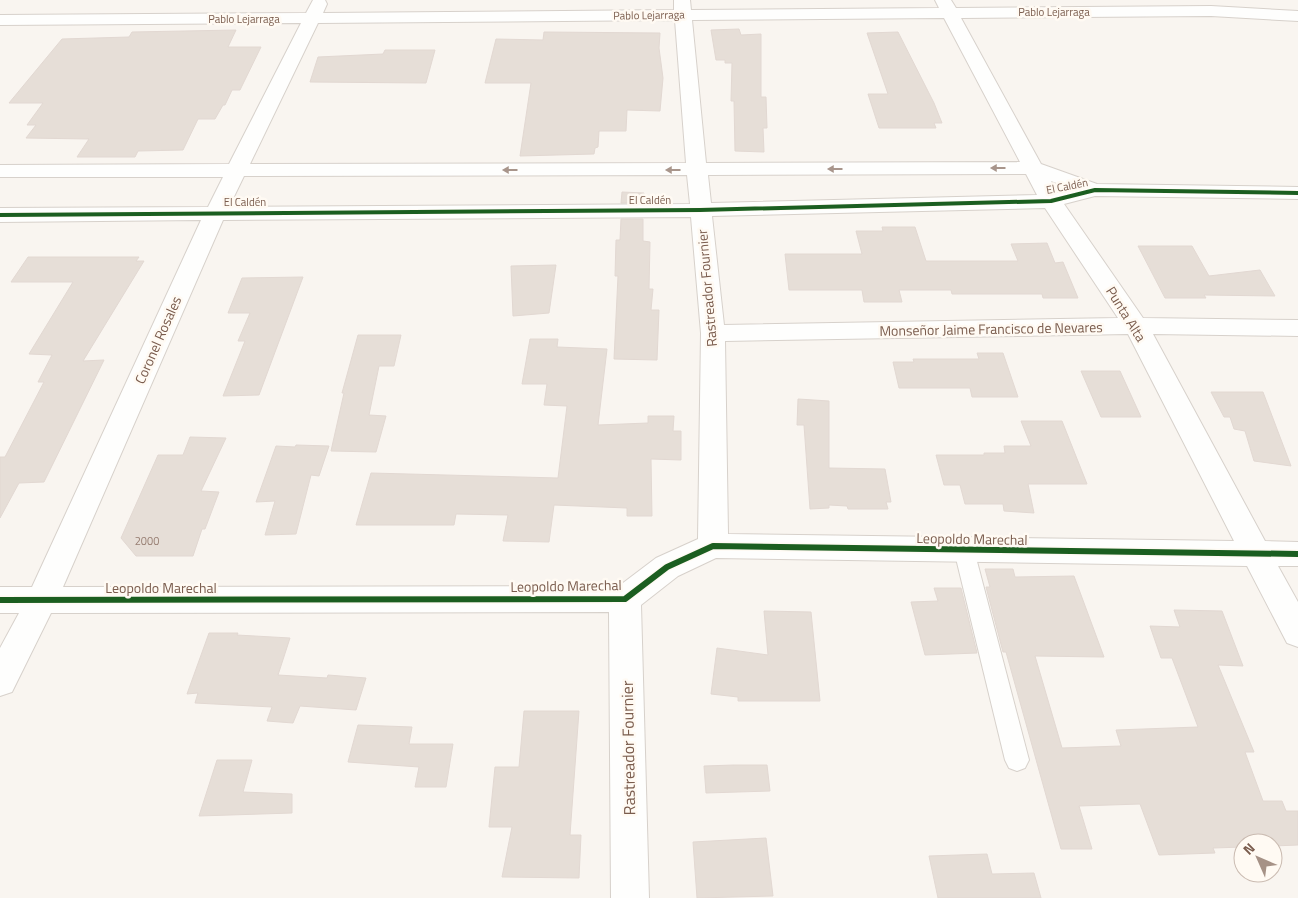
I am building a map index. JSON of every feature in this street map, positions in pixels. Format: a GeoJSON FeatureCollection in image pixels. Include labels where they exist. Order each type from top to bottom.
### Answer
{"type":"FeatureCollection","features":[{"type":"Feature","properties":{"kind":"street","name":"Pablo Lejarraga"},"geometry":{"type":"LineString","coordinates":[[0,20],[317,9],[946,6],[1212,10],[1298,16]]}},
{"type":"Feature","properties":{"kind":"street","name":"Punta Alta"},"geometry":{"type":"LineString","coordinates":[[946,6],[1051,201],[1136,326],[1254,553],[1298,633]]}},
{"type":"Feature","properties":{"kind":"street","name":"Rastreador Fournier"},"geometry":{"type":"LineString","coordinates":[[682,7],[713,333],[714,546]]}},
{"type":"Feature","properties":{"kind":"street","name":"Coronel Rosales"},"geometry":{"type":"LineString","coordinates":[[0,681],[42,599],[216,212],[317,9]]}},
{"type":"Feature","properties":{"kind":"street","name":"El Caldén"},"geometry":{"type":"LineString","coordinates":[[0,171],[1034,168],[1095,190]]}},
{"type":"Feature","properties":{"kind":"street","name":"El Caldén"},"geometry":{"type":"LineString","coordinates":[[0,215],[700,210],[1051,201],[1095,190],[1298,193]]}},
{"type":"Feature","properties":{"kind":"street","name":"Monseñor Jaime Francisco de Nevares"},"geometry":{"type":"LineString","coordinates":[[713,333],[1136,326],[1298,328]]}},
{"type":"Feature","properties":{"kind":"street","name":"Leopoldo Marechal"},"geometry":{"type":"LineString","coordinates":[[0,600],[625,599],[667,567],[714,546],[1298,554]]}},
{"type":"Feature","properties":{"kind":"street","name":"Rastreador Fournier"},"geometry":{"type":"LineString","coordinates":[[625,599],[630,898]]}},
{"type":"Feature","properties":{"kind":"lane"},"geometry":{"type":"LineString","coordinates":[[964,550],[1017,760]]}},
{"type":"Feature","properties":{"kind":"building"},"geometry":{"type":"Polygon","coordinates":[[[739,29],[741,35],[761,34],[761,97],[766,97],[767,128],[763,128],[764,152],[735,151],[734,101],[731,101],[732,63],[725,63],[725,60],[716,60],[711,30],[739,29]]]}},
{"type":"Feature","properties":{"kind":"building"},"geometry":{"type":"Polygon","coordinates":[[[236,30],[228,47],[261,47],[240,90],[232,90],[225,105],[223,105],[215,119],[198,119],[183,150],[138,151],[135,157],[77,157],[89,139],[26,138],[36,125],[27,125],[43,103],[9,103],[62,39],[129,37],[132,32],[236,30]]]}},
{"type":"Feature","properties":{"kind":"building"},"geometry":{"type":"Polygon","coordinates":[[[544,32],[660,33],[659,48],[663,78],[660,111],[627,110],[626,131],[599,131],[598,147],[595,148],[594,154],[520,156],[531,83],[485,83],[496,39],[543,40],[544,32]]]}},
{"type":"Feature","properties":{"kind":"building"},"geometry":{"type":"Polygon","coordinates":[[[898,32],[934,103],[942,123],[934,123],[936,128],[879,128],[868,94],[888,94],[867,33],[898,32]]]}},
{"type":"Feature","properties":{"kind":"building"},"geometry":{"type":"Polygon","coordinates":[[[385,50],[435,50],[426,83],[310,82],[318,57],[383,54],[385,50]]]}},
{"type":"Feature","properties":{"kind":"building"},"geometry":{"type":"Polygon","coordinates":[[[622,192],[644,193],[643,202],[621,203],[622,192]]]}},
{"type":"Feature","properties":{"kind":"building"},"geometry":{"type":"Polygon","coordinates":[[[621,219],[643,219],[643,241],[650,242],[649,289],[653,289],[651,310],[659,310],[657,360],[614,359],[618,276],[615,276],[616,240],[620,240],[621,219]]]}},
{"type":"Feature","properties":{"kind":"building"},"geometry":{"type":"Polygon","coordinates":[[[882,227],[915,227],[926,261],[1018,261],[1011,244],[1047,243],[1055,263],[1063,262],[1078,298],[1043,298],[1042,294],[952,294],[951,290],[899,290],[902,302],[864,302],[862,290],[789,290],[785,254],[862,254],[856,231],[883,231],[882,227]]]}},
{"type":"Feature","properties":{"kind":"building"},"geometry":{"type":"Polygon","coordinates":[[[1138,246],[1192,246],[1209,276],[1260,270],[1275,296],[1204,295],[1206,298],[1165,298],[1138,246]]]}},
{"type":"Feature","properties":{"kind":"building"},"geometry":{"type":"Polygon","coordinates":[[[28,257],[139,257],[136,261],[144,261],[83,361],[104,360],[44,482],[19,483],[0,518],[0,457],[5,457],[44,382],[38,382],[52,355],[29,354],[73,282],[11,282],[28,257]]]}},
{"type":"Feature","properties":{"kind":"building"},"geometry":{"type":"Polygon","coordinates":[[[556,265],[549,313],[513,316],[511,266],[556,265]]]}},
{"type":"Feature","properties":{"kind":"building"},"geometry":{"type":"Polygon","coordinates":[[[303,277],[259,395],[223,396],[245,341],[238,341],[250,313],[228,313],[242,278],[303,277]]]}},
{"type":"Feature","properties":{"kind":"building"},"geometry":{"type":"Polygon","coordinates":[[[358,335],[401,335],[394,366],[379,366],[369,415],[386,416],[376,452],[331,451],[344,393],[342,393],[358,335]]]}},
{"type":"Feature","properties":{"kind":"building"},"geometry":{"type":"Polygon","coordinates":[[[530,339],[558,339],[557,347],[607,349],[598,425],[648,423],[648,416],[674,416],[673,431],[681,431],[681,460],[651,459],[652,516],[627,516],[627,508],[554,505],[549,542],[503,541],[508,515],[456,514],[454,525],[356,525],[371,473],[558,478],[567,406],[544,405],[547,384],[522,384],[530,339]]]}},
{"type":"Feature","properties":{"kind":"building"},"geometry":{"type":"Polygon","coordinates":[[[977,353],[1003,353],[1018,397],[972,397],[970,388],[899,388],[893,362],[914,362],[913,359],[979,359],[977,353]]]}},
{"type":"Feature","properties":{"kind":"building"},"geometry":{"type":"Polygon","coordinates":[[[1081,371],[1120,371],[1141,417],[1101,417],[1081,371]]]}},
{"type":"Feature","properties":{"kind":"building"},"geometry":{"type":"Polygon","coordinates":[[[1211,392],[1263,392],[1291,466],[1254,461],[1245,431],[1234,429],[1230,417],[1224,417],[1211,392]]]}},
{"type":"Feature","properties":{"kind":"building"},"geometry":{"type":"Polygon","coordinates":[[[798,399],[829,401],[829,468],[885,469],[891,502],[886,502],[888,509],[848,509],[847,506],[829,505],[829,508],[810,509],[804,425],[797,425],[798,399]]]}},
{"type":"Feature","properties":{"kind":"building"},"geometry":{"type":"Polygon","coordinates":[[[1021,421],[1062,421],[1087,484],[1028,484],[1034,513],[1004,511],[1003,504],[965,504],[960,485],[944,485],[936,455],[984,455],[984,453],[1005,453],[1004,446],[1031,446],[1021,421]]]}},
{"type":"Feature","properties":{"kind":"building"},"geometry":{"type":"Polygon","coordinates":[[[190,437],[226,438],[201,491],[219,492],[205,529],[202,529],[193,556],[136,556],[121,538],[158,455],[183,455],[190,437]]]}},
{"type":"Feature","properties":{"kind":"building"},"geometry":{"type":"Polygon","coordinates":[[[296,445],[329,446],[319,476],[311,475],[296,534],[265,535],[275,501],[256,502],[276,446],[295,447],[296,445]]]}},
{"type":"Feature","properties":{"kind":"building"},"geometry":{"type":"Polygon","coordinates":[[[985,569],[1013,569],[1015,577],[1074,576],[1104,657],[1035,656],[1062,748],[1121,746],[1116,730],[1198,727],[1172,658],[1161,658],[1150,626],[1180,627],[1174,610],[1222,611],[1243,666],[1218,665],[1254,752],[1245,752],[1263,801],[1282,801],[1286,811],[1298,811],[1298,845],[1283,846],[1283,833],[1233,833],[1233,847],[1213,848],[1215,853],[1159,855],[1140,804],[1079,806],[1092,849],[1061,849],[1006,652],[1003,652],[986,587],[990,587],[985,569]]]}},
{"type":"Feature","properties":{"kind":"building"},"geometry":{"type":"Polygon","coordinates":[[[934,588],[961,588],[977,653],[925,655],[911,602],[938,601],[934,588]]]}},
{"type":"Feature","properties":{"kind":"building"},"geometry":{"type":"Polygon","coordinates":[[[764,611],[811,612],[820,701],[738,701],[738,697],[711,694],[717,648],[768,655],[764,611]]]}},
{"type":"Feature","properties":{"kind":"building"},"geometry":{"type":"Polygon","coordinates":[[[209,633],[238,633],[237,635],[290,638],[278,675],[327,678],[328,675],[366,678],[356,710],[300,706],[293,723],[267,721],[272,707],[195,703],[198,693],[187,694],[209,633]]]}},
{"type":"Feature","properties":{"kind":"building"},"geometry":{"type":"Polygon","coordinates":[[[524,711],[579,711],[570,835],[581,835],[579,878],[502,877],[512,827],[489,827],[495,767],[519,767],[524,711]]]}},
{"type":"Feature","properties":{"kind":"building"},"geometry":{"type":"Polygon","coordinates":[[[358,725],[412,727],[409,744],[453,744],[446,787],[415,787],[419,767],[348,762],[358,725]]]}},
{"type":"Feature","properties":{"kind":"building"},"geometry":{"type":"Polygon","coordinates":[[[217,760],[252,760],[243,792],[292,794],[292,813],[199,816],[217,760]]]}},
{"type":"Feature","properties":{"kind":"building"},"geometry":{"type":"Polygon","coordinates":[[[767,765],[770,791],[706,793],[704,766],[767,765]]]}},
{"type":"Feature","properties":{"kind":"building"},"geometry":{"type":"Polygon","coordinates":[[[766,838],[773,896],[697,898],[693,842],[766,838]]]}},
{"type":"Feature","properties":{"kind":"building"},"geometry":{"type":"Polygon","coordinates":[[[987,854],[992,874],[1034,873],[1041,898],[938,898],[929,856],[987,854]]]}},
{"type":"Feature","properties":{"kind":"cycle path"},"geometry":{"type":"LineString","coordinates":[[0,215],[700,210],[1051,201],[1095,190],[1298,193]]}},
{"type":"Feature","properties":{"kind":"cycle path"},"geometry":{"type":"LineString","coordinates":[[0,600],[625,599],[667,567],[713,546],[1298,554]]}}]}
